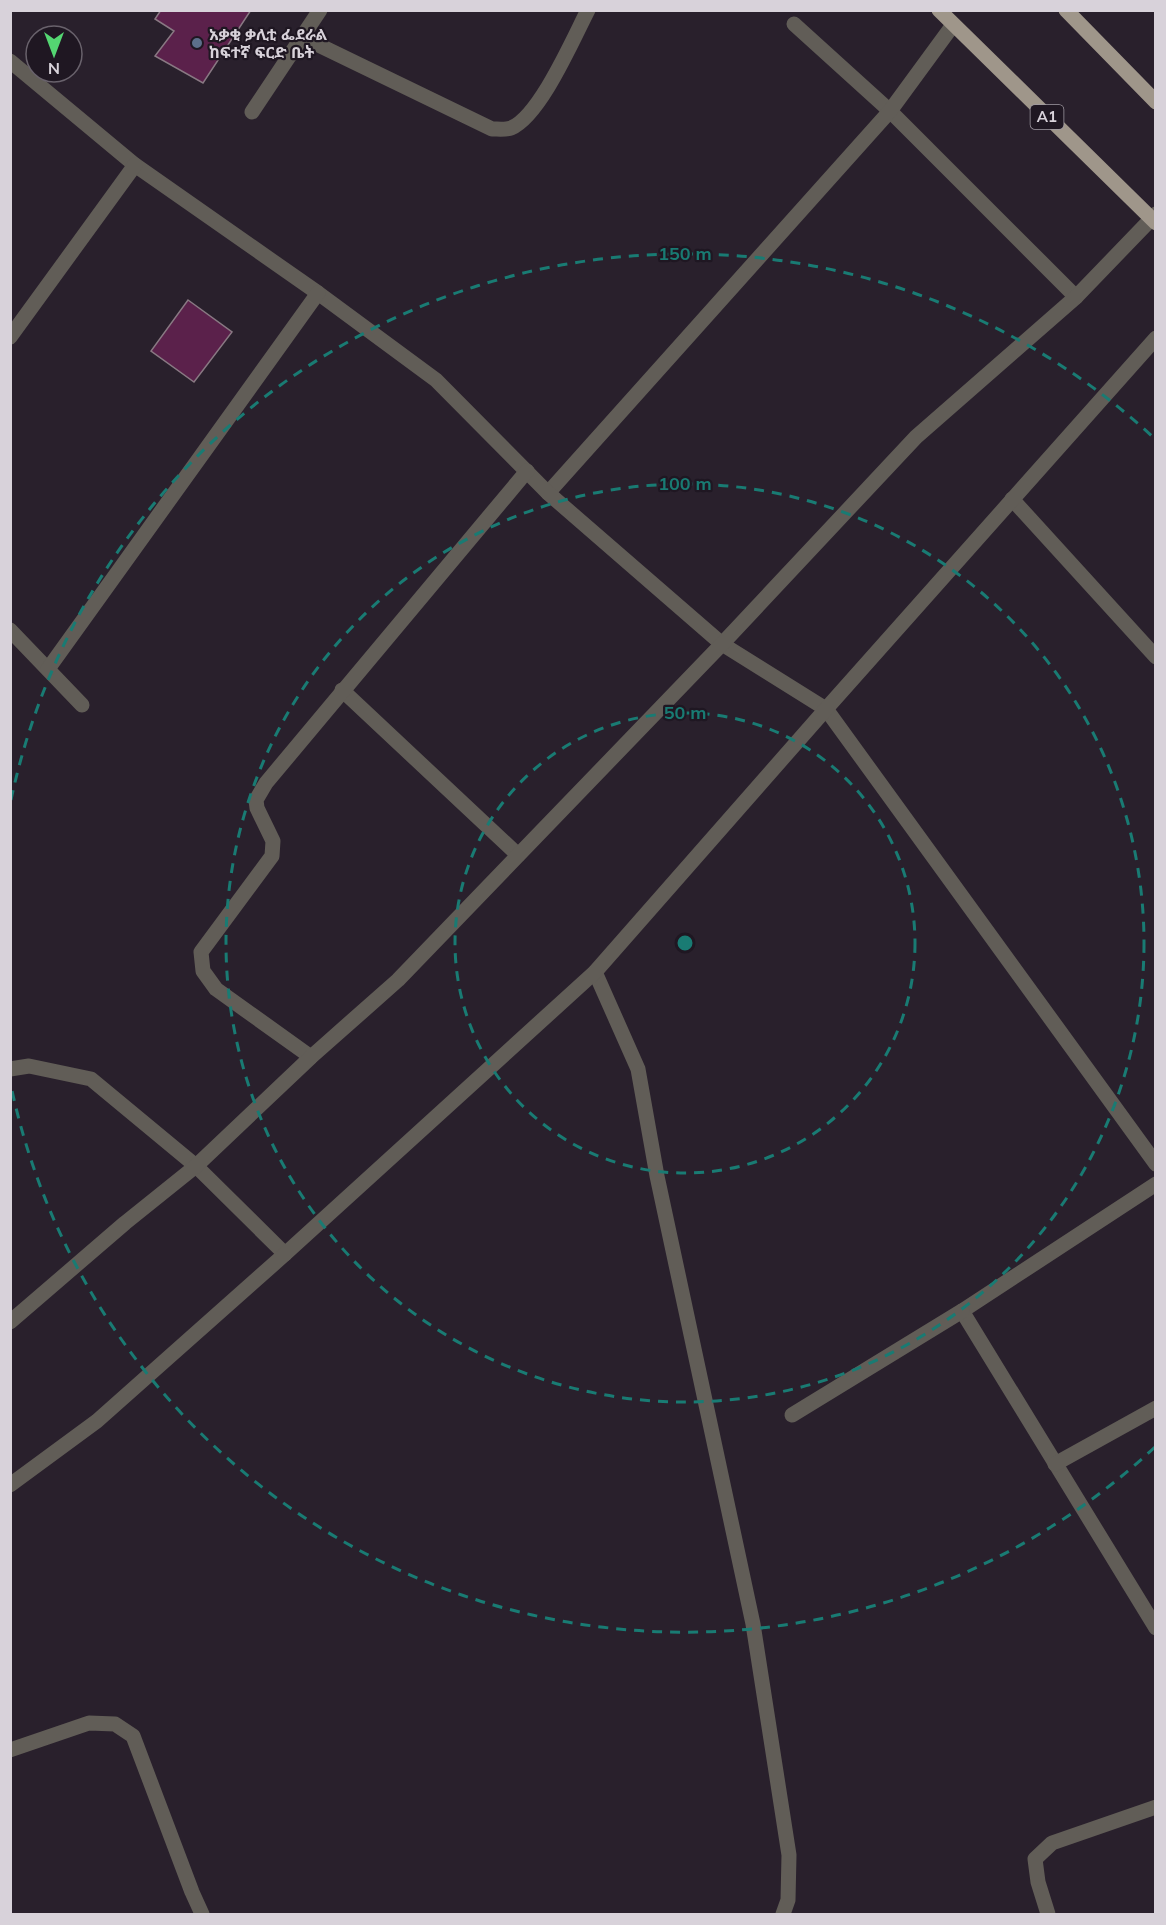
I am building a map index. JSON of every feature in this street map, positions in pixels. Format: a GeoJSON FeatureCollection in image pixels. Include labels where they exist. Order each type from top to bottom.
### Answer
{"type":"FeatureCollection","features":[{"type":"Feature","properties":{"kind":"main road","name":"A1"},"geometry":{"type":"LineString","coordinates":[[939,10],[1154,219]]}},
{"type":"Feature","properties":{"kind":"main road"},"geometry":{"type":"LineString","coordinates":[[1066,10],[1155,102]]}},
{"type":"Feature","properties":{"kind":"street"},"geometry":{"type":"LineString","coordinates":[[252,112],[320,10]]}},
{"type":"Feature","properties":{"kind":"street"},"geometry":{"type":"LineString","coordinates":[[302,37],[492,129],[510,128],[526,116],[542,97],[588,10]]}},
{"type":"Feature","properties":{"kind":"street"},"geometry":{"type":"LineString","coordinates":[[794,24],[890,111],[1076,297]]}},
{"type":"Feature","properties":{"kind":"street"},"geometry":{"type":"LineString","coordinates":[[548,493],[890,111],[953,25]]}},
{"type":"Feature","properties":{"kind":"street"},"geometry":{"type":"LineString","coordinates":[[10,61],[135,165],[435,380],[548,493],[722,644],[825,709],[1155,1164]]}},
{"type":"Feature","properties":{"kind":"street"},"geometry":{"type":"LineString","coordinates":[[10,337],[135,165]]}},
{"type":"Feature","properties":{"kind":"street"},"geometry":{"type":"LineString","coordinates":[[10,1322],[125,1223],[196,1166],[311,1057],[398,980],[722,644],[916,437],[1076,297],[1154,219]]}},
{"type":"Feature","properties":{"kind":"street"},"geometry":{"type":"LineString","coordinates":[[48,669],[318,294]]}},
{"type":"Feature","properties":{"kind":"street"},"geometry":{"type":"LineString","coordinates":[[10,1485],[97,1421],[285,1254],[595,972],[1155,338]]}},
{"type":"Feature","properties":{"kind":"street"},"geometry":{"type":"LineString","coordinates":[[311,1057],[216,989],[203,971],[201,952],[272,856],[273,841],[257,808],[256,800],[266,783],[342,690],[527,471]]}},
{"type":"Feature","properties":{"kind":"street"},"geometry":{"type":"LineString","coordinates":[[1012,499],[1155,657]]}},
{"type":"Feature","properties":{"kind":"street"},"geometry":{"type":"LineString","coordinates":[[10,630],[82,705]]}},
{"type":"Feature","properties":{"kind":"street"},"geometry":{"type":"LineString","coordinates":[[342,690],[518,855]]}},
{"type":"Feature","properties":{"kind":"street"},"geometry":{"type":"LineString","coordinates":[[595,972],[638,1069],[657,1176],[753,1624],[789,1855],[788,1900],[783,1914]]}},
{"type":"Feature","properties":{"kind":"street"},"geometry":{"type":"LineString","coordinates":[[10,1069],[29,1066],[92,1079],[196,1166],[285,1254]]}},
{"type":"Feature","properties":{"kind":"street"},"geometry":{"type":"LineString","coordinates":[[792,1415],[962,1311],[1155,1184]]}},
{"type":"Feature","properties":{"kind":"street"},"geometry":{"type":"LineString","coordinates":[[962,1311],[1155,1628]]}},
{"type":"Feature","properties":{"kind":"street"},"geometry":{"type":"LineString","coordinates":[[1055,1464],[1155,1408]]}},
{"type":"Feature","properties":{"kind":"street"},"geometry":{"type":"LineString","coordinates":[[10,1750],[89,1724],[115,1724],[133,1736],[202,1914]]}},
{"type":"Feature","properties":{"kind":"street"},"geometry":{"type":"LineString","coordinates":[[1048,1914],[1038,1882],[1035,1859],[1052,1843],[1155,1807]]}},
{"type":"Feature","properties":{"kind":"building","name":"አቃቂ ቃሊቲ ፌደራል ከፍተኛ ፍርድ ቤት"},"geometry":{"type":"Polygon","coordinates":[[[161,10],[251,10],[203,83],[155,56],[174,31],[155,19],[161,10]]]}},
{"type":"Feature","properties":{"kind":"building"},"geometry":{"type":"Polygon","coordinates":[[[188,300],[232,332],[194,382],[151,351],[188,300]]]}},
{"type":"Feature","properties":{"kind":"place","name":"አቃቂ ቃሊቲ ፌደራል ከፍተኛ ፍርድ ቤት"},"geometry":{"type":"Point","coordinates":[197,43]}}]}
